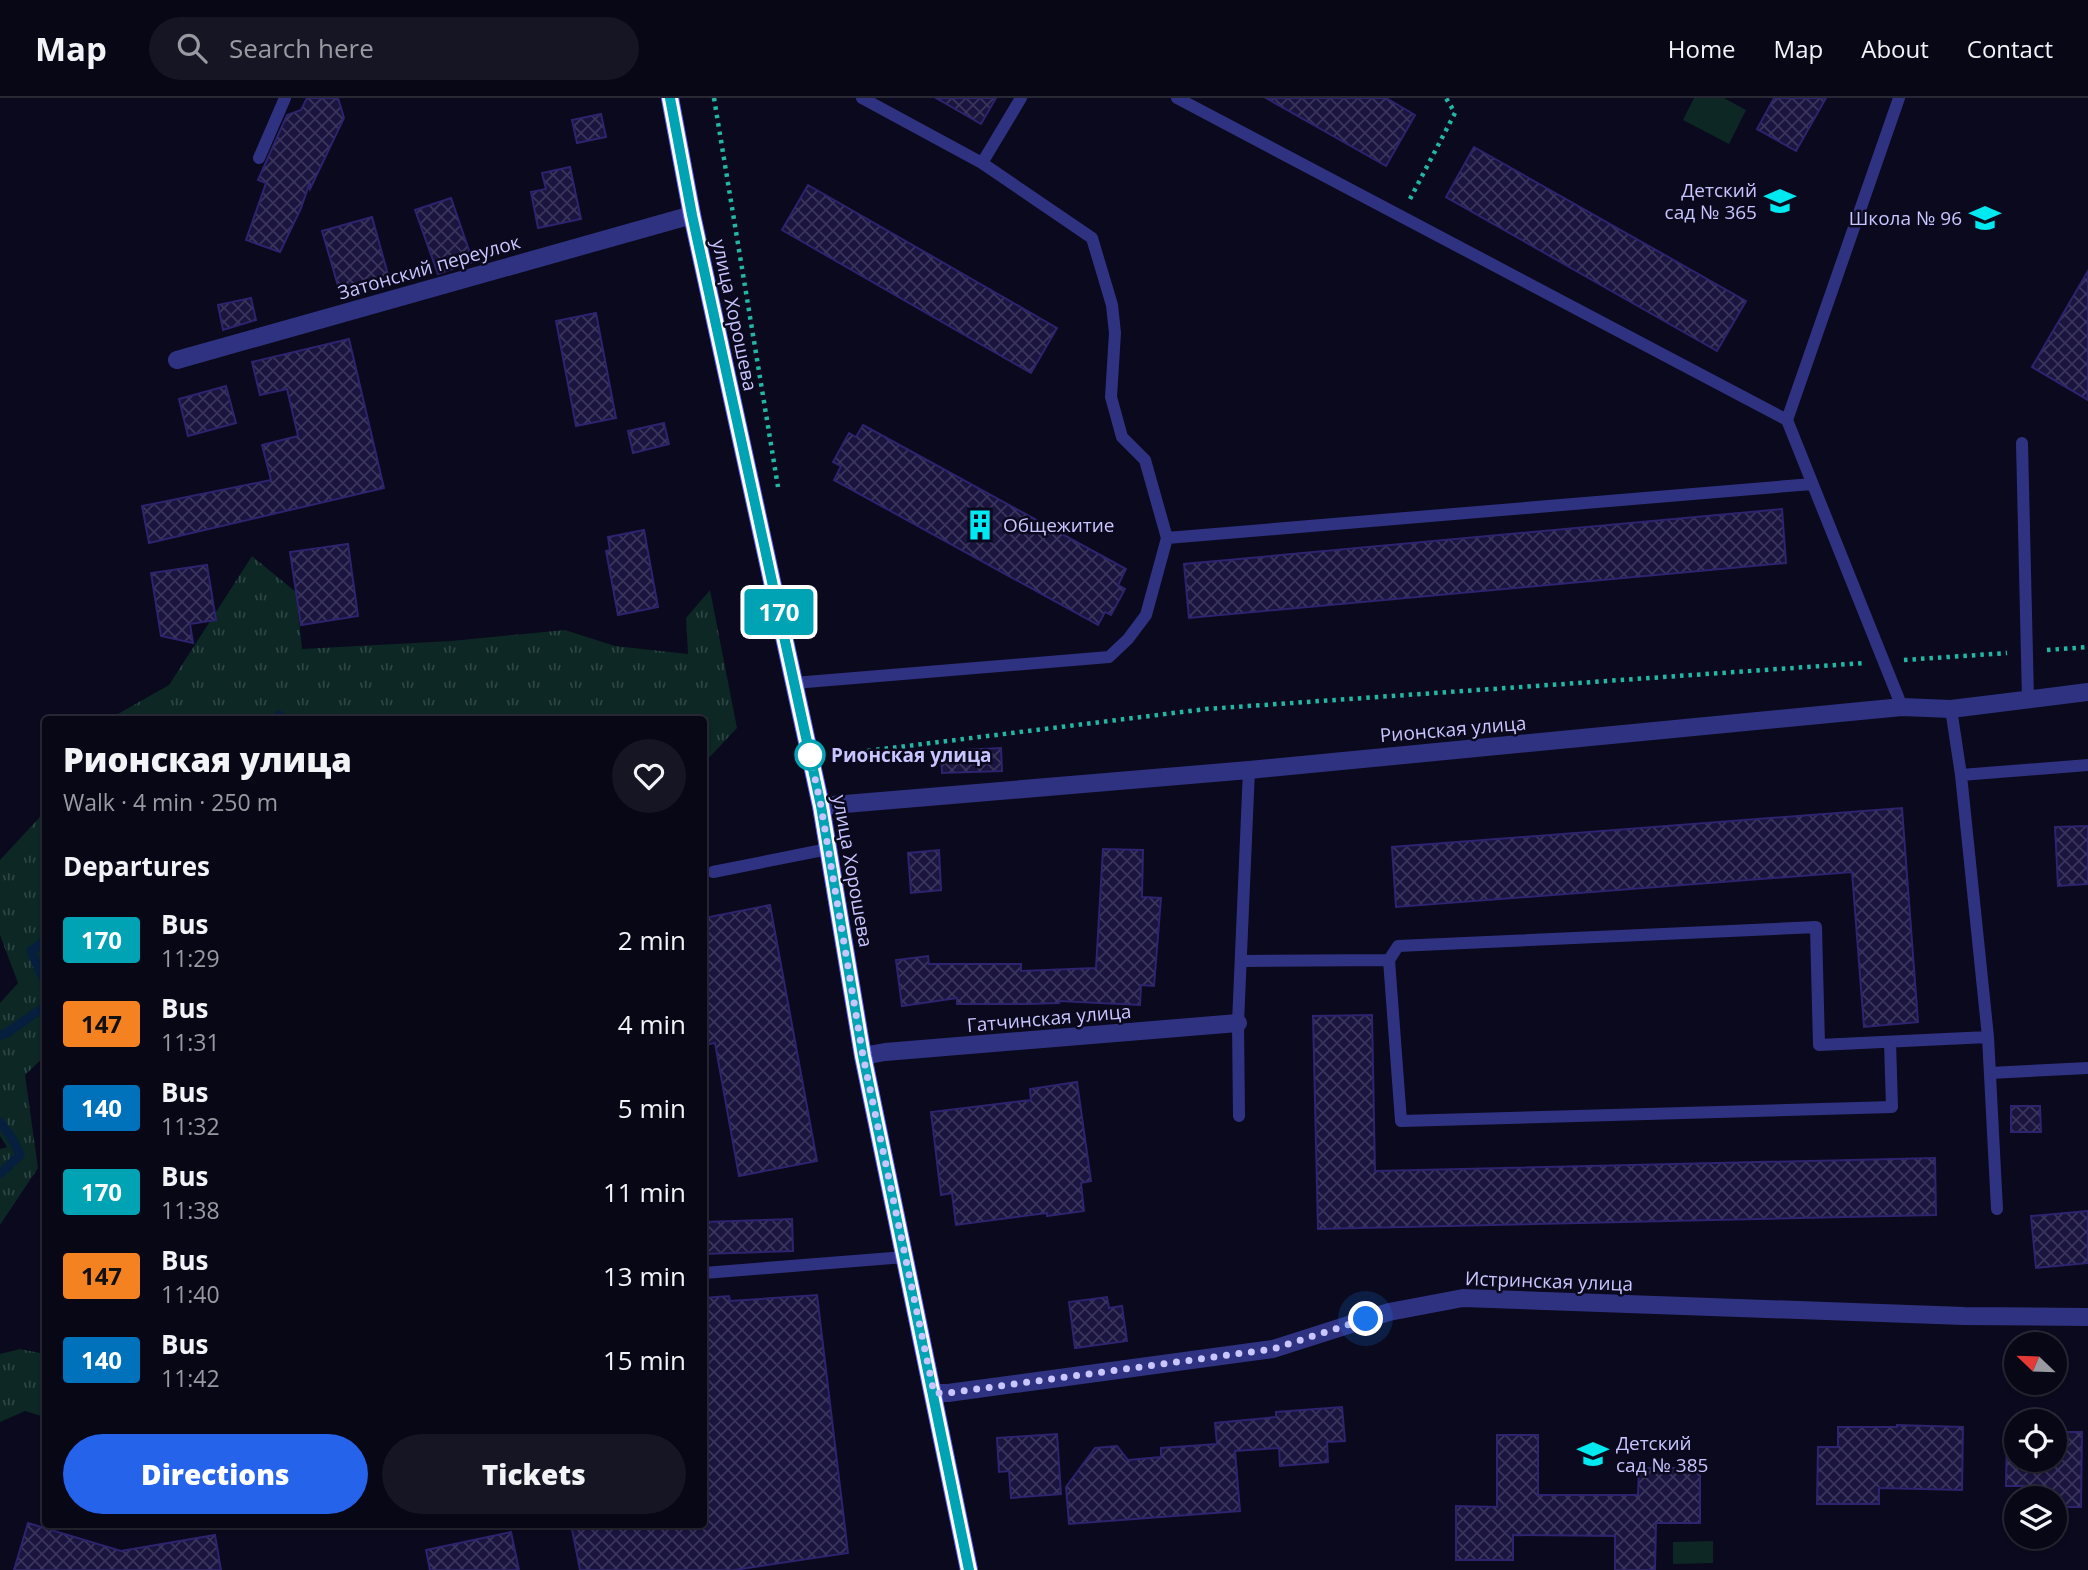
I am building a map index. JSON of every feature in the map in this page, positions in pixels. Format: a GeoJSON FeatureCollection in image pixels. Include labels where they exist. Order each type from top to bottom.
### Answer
{"type":"FeatureCollection","features":[{"type":"Feature","properties":{"kind":"main road","name":"улица Хорошева"},"geometry":{"type":"LineString","coordinates":[[670,98],[692,215],[821,806],[863,1056],[969,1570]]}},
{"type":"Feature","properties":{"kind":"street","name":"Затонский переулок"},"geometry":{"type":"LineString","coordinates":[[177,360],[692,215]]}},
{"type":"Feature","properties":{"kind":"street","name":"Рионская улица"},"geometry":{"type":"LineString","coordinates":[[821,806],[1249,769],[1902,707],[1951,709],[2088,692]]}},
{"type":"Feature","properties":{"kind":"street","name":"Гатчинская улица"},"geometry":{"type":"LineString","coordinates":[[863,1056],[1238,1023]]}},
{"type":"Feature","properties":{"kind":"street","name":"Истринская улица"},"geometry":{"type":"LineString","coordinates":[[934,1393],[1273,1349],[1389,1312],[1463,1298],[1964,1317],[2088,1317]]}},
{"type":"Feature","properties":{"kind":"lane"},"geometry":{"type":"LineString","coordinates":[[258,158],[285,98]]}},
{"type":"Feature","properties":{"kind":"lane"},"geometry":{"type":"LineString","coordinates":[[794,683],[1109,657],[1128,639],[1146,614],[1167,538],[1145,460],[1122,437],[1111,397],[1115,333],[1112,306],[1092,238],[982,163],[862,98]]}},
{"type":"Feature","properties":{"kind":"lane"},"geometry":{"type":"LineString","coordinates":[[982,163],[1021,98]]}},
{"type":"Feature","properties":{"kind":"lane"},"geometry":{"type":"LineString","coordinates":[[1177,98],[1787,419]]}},
{"type":"Feature","properties":{"kind":"lane"},"geometry":{"type":"LineString","coordinates":[[1899,98],[1787,419],[1902,707]]}},
{"type":"Feature","properties":{"kind":"lane"},"geometry":{"type":"LineString","coordinates":[[2022,443],[2028,699]]}},
{"type":"Feature","properties":{"kind":"lane"},"geometry":{"type":"LineString","coordinates":[[1167,538],[1812,484]]}},
{"type":"Feature","properties":{"kind":"lane"},"geometry":{"type":"LineString","coordinates":[[1951,709],[1961,775],[1988,1037],[1997,1209]]}},
{"type":"Feature","properties":{"kind":"lane"},"geometry":{"type":"LineString","coordinates":[[1961,775],[2088,765]]}},
{"type":"Feature","properties":{"kind":"lane"},"geometry":{"type":"LineString","coordinates":[[1239,1116],[1238,1023],[1249,769]]}},
{"type":"Feature","properties":{"kind":"lane"},"geometry":{"type":"LineString","coordinates":[[713,872],[828,849]]}},
{"type":"Feature","properties":{"kind":"lane"},"geometry":{"type":"LineString","coordinates":[[1890,1042],[1892,1107],[1401,1121],[1389,960],[1398,946],[1816,927],[1819,1045],[1988,1037]]}},
{"type":"Feature","properties":{"kind":"lane"},"geometry":{"type":"LineString","coordinates":[[1242,961],[1389,960]]}},
{"type":"Feature","properties":{"kind":"lane"},"geometry":{"type":"LineString","coordinates":[[1990,1073],[2088,1068]]}},
{"type":"Feature","properties":{"kind":"lane"},"geometry":{"type":"LineString","coordinates":[[707,1273],[905,1257]]}},
{"type":"Feature","properties":{"kind":"path"},"geometry":{"type":"LineString","coordinates":[[1401,216],[1455,113],[1446,98]]}},
{"type":"Feature","properties":{"kind":"path"},"geometry":{"type":"LineString","coordinates":[[822,757],[1206,709],[2088,647]]}},
{"type":"Feature","properties":{"kind":"green space"},"geometry":{"type":"Polygon","coordinates":[[[1694,98],[1724,98],[1746,110],[1729,144],[1683,120],[1694,98]]]}},
{"type":"Feature","properties":{"kind":"green space"},"geometry":{"type":"Polygon","coordinates":[[[252,556],[296,592],[302,649],[451,641],[565,630],[615,646],[688,654],[686,618],[710,590],[737,728],[707,760],[707,716],[114,716],[169,685],[252,556]]]}},
{"type":"Feature","properties":{"kind":"green space"},"geometry":{"type":"Polygon","coordinates":[[[42,812],[42,1059],[25,1075],[38,1168],[0,1225],[0,1149],[7,1147],[0,1136],[0,1003],[18,983],[0,935],[0,860],[42,812]]]}},
{"type":"Feature","properties":{"kind":"green space"},"geometry":{"type":"Polygon","coordinates":[[[20,1349],[42,1353],[42,1416],[25,1411],[0,1422],[0,1354],[20,1349]]]}},
{"type":"Feature","properties":{"kind":"green space"},"geometry":{"type":"Polygon","coordinates":[[[1713,1541],[1713,1563],[1673,1564],[1673,1542],[1713,1541]]]}},
{"type":"Feature","properties":{"kind":"building"},"geometry":{"type":"Polygon","coordinates":[[[307,98],[338,98],[344,118],[310,189],[309,185],[280,252],[246,240],[266,183],[258,180],[287,115],[301,110],[307,98]]]}},
{"type":"Feature","properties":{"kind":"building"},"geometry":{"type":"Polygon","coordinates":[[[936,98],[996,98],[981,124],[936,98]]]}},
{"type":"Feature","properties":{"kind":"building"},"geometry":{"type":"Polygon","coordinates":[[[1266,98],[1386,98],[1415,115],[1386,166],[1266,98]]]}},
{"type":"Feature","properties":{"kind":"building"},"geometry":{"type":"Polygon","coordinates":[[[1774,98],[1826,98],[1796,151],[1757,129],[1774,98]]]}},
{"type":"Feature","properties":{"kind":"building"},"geometry":{"type":"Polygon","coordinates":[[[601,114],[606,137],[577,143],[572,120],[601,114]]]}},
{"type":"Feature","properties":{"kind":"building"},"geometry":{"type":"Polygon","coordinates":[[[1474,147],[1746,301],[1717,351],[1446,197],[1474,147]]]}},
{"type":"Feature","properties":{"kind":"building"},"geometry":{"type":"Polygon","coordinates":[[[570,167],[581,219],[538,228],[531,192],[546,189],[542,173],[570,167]]]}},
{"type":"Feature","properties":{"kind":"building"},"geometry":{"type":"Polygon","coordinates":[[[808,185],[1057,328],[1031,373],[782,230],[808,185]]]}},
{"type":"Feature","properties":{"kind":"building"},"geometry":{"type":"Polygon","coordinates":[[[451,198],[473,262],[438,274],[415,210],[451,198]]]}},
{"type":"Feature","properties":{"kind":"building"},"geometry":{"type":"Polygon","coordinates":[[[372,217],[390,282],[341,296],[322,231],[372,217]]]}},
{"type":"Feature","properties":{"kind":"building"},"geometry":{"type":"Polygon","coordinates":[[[2088,271],[2088,400],[2032,367],[2088,271]]]}},
{"type":"Feature","properties":{"kind":"building"},"geometry":{"type":"Polygon","coordinates":[[[251,298],[256,320],[223,330],[218,305],[251,298]]]}},
{"type":"Feature","properties":{"kind":"building"},"geometry":{"type":"Polygon","coordinates":[[[596,313],[616,418],[576,426],[556,321],[596,313]]]}},
{"type":"Feature","properties":{"kind":"building"},"geometry":{"type":"Polygon","coordinates":[[[349,339],[384,488],[149,543],[142,506],[271,480],[262,445],[298,436],[287,389],[260,395],[252,362],[349,339]]]}},
{"type":"Feature","properties":{"kind":"building"},"geometry":{"type":"Polygon","coordinates":[[[226,386],[236,423],[188,436],[179,399],[226,386]]]}},
{"type":"Feature","properties":{"kind":"building"},"geometry":{"type":"Polygon","coordinates":[[[664,423],[669,444],[633,453],[628,431],[664,423]]]}},
{"type":"Feature","properties":{"kind":"building","name":"Общежитие"},"geometry":{"type":"Polygon","coordinates":[[[863,425],[1126,569],[1118,585],[1125,589],[1111,615],[1105,612],[1098,625],[834,480],[841,466],[833,462],[849,433],[856,437],[863,425]]]}},
{"type":"Feature","properties":{"kind":"building"},"geometry":{"type":"Polygon","coordinates":[[[1782,509],[1786,563],[1189,618],[1184,564],[1782,509]]]}},
{"type":"Feature","properties":{"kind":"building"},"geometry":{"type":"Polygon","coordinates":[[[644,530],[658,607],[618,615],[606,551],[610,550],[608,537],[644,530]]]}},
{"type":"Feature","properties":{"kind":"building"},"geometry":{"type":"Polygon","coordinates":[[[348,544],[358,616],[301,625],[290,552],[348,544]]]}},
{"type":"Feature","properties":{"kind":"building"},"geometry":{"type":"Polygon","coordinates":[[[207,565],[216,620],[190,624],[193,643],[161,636],[151,573],[207,565]]]}},
{"type":"Feature","properties":{"kind":"building"},"geometry":{"type":"Polygon","coordinates":[[[1001,748],[1002,771],[942,773],[941,751],[1001,748]]]}},
{"type":"Feature","properties":{"kind":"building"},"geometry":{"type":"Polygon","coordinates":[[[1902,808],[1918,1022],[1864,1027],[1852,872],[1396,907],[1392,847],[1902,808]]]}},
{"type":"Feature","properties":{"kind":"building"},"geometry":{"type":"Polygon","coordinates":[[[2088,826],[2088,884],[2058,886],[2055,827],[2088,826]]]}},
{"type":"Feature","properties":{"kind":"building"},"geometry":{"type":"Polygon","coordinates":[[[1103,849],[1143,850],[1142,897],[1161,898],[1154,986],[1141,985],[1140,1005],[1059,1001],[957,1004],[957,998],[902,1006],[896,960],[928,956],[929,964],[1021,964],[1021,971],[1096,968],[1103,849]]]}},
{"type":"Feature","properties":{"kind":"building"},"geometry":{"type":"Polygon","coordinates":[[[939,850],[941,890],[911,893],[908,853],[939,850]]]}},
{"type":"Feature","properties":{"kind":"building"},"geometry":{"type":"Polygon","coordinates":[[[770,905],[817,1161],[739,1176],[715,1043],[707,1044],[707,917],[770,905]]]}},
{"type":"Feature","properties":{"kind":"building"},"geometry":{"type":"Polygon","coordinates":[[[1372,1015],[1375,1171],[1935,1158],[1936,1215],[1318,1229],[1313,1016],[1372,1015]]]}},
{"type":"Feature","properties":{"kind":"building"},"geometry":{"type":"Polygon","coordinates":[[[1077,1082],[1091,1181],[1081,1183],[1084,1211],[956,1225],[952,1193],[941,1195],[931,1112],[1031,1100],[1030,1089],[1077,1082]]]}},
{"type":"Feature","properties":{"kind":"building"},"geometry":{"type":"Polygon","coordinates":[[[2011,1106],[2040,1106],[2041,1132],[2011,1132],[2011,1106]]]}},
{"type":"Feature","properties":{"kind":"building"},"geometry":{"type":"Polygon","coordinates":[[[2088,1211],[2088,1263],[2036,1268],[2031,1216],[2088,1211]]]}},
{"type":"Feature","properties":{"kind":"building"},"geometry":{"type":"Polygon","coordinates":[[[792,1219],[793,1251],[707,1254],[707,1222],[792,1219]]]}},
{"type":"Feature","properties":{"kind":"building"},"geometry":{"type":"Polygon","coordinates":[[[817,1295],[848,1553],[734,1570],[580,1570],[572,1528],[707,1528],[707,1298],[729,1296],[730,1301],[817,1295]]]}},
{"type":"Feature","properties":{"kind":"building"},"geometry":{"type":"Polygon","coordinates":[[[1107,1297],[1109,1308],[1122,1306],[1127,1341],[1075,1348],[1069,1302],[1107,1297]]]}},
{"type":"Feature","properties":{"kind":"building"},"geometry":{"type":"Polygon","coordinates":[[[1342,1407],[1345,1441],[1327,1442],[1328,1462],[1280,1466],[1279,1448],[1235,1451],[1240,1511],[1069,1524],[1066,1487],[1095,1448],[1117,1446],[1128,1460],[1161,1457],[1161,1448],[1217,1444],[1215,1423],[1276,1417],[1276,1412],[1342,1407]]]}},
{"type":"Feature","properties":{"kind":"building"},"geometry":{"type":"Polygon","coordinates":[[[1838,1427],[1963,1427],[1962,1490],[1879,1488],[1879,1504],[1817,1504],[1818,1447],[1838,1447],[1838,1427]]]}},
{"type":"Feature","properties":{"kind":"building"},"geometry":{"type":"Polygon","coordinates":[[[2067,1432],[2082,1432],[2081,1507],[2067,1507],[2067,1486],[2006,1486],[2006,1472],[2067,1472],[2067,1432]]]}},
{"type":"Feature","properties":{"kind":"building"},"geometry":{"type":"Polygon","coordinates":[[[1057,1434],[1061,1494],[1011,1498],[1009,1471],[999,1472],[997,1438],[1057,1434]]]}},
{"type":"Feature","properties":{"kind":"building"},"geometry":{"type":"Polygon","coordinates":[[[1497,1435],[1538,1435],[1538,1495],[1638,1495],[1639,1468],[1700,1468],[1700,1523],[1656,1523],[1655,1570],[1615,1570],[1615,1536],[1513,1535],[1513,1560],[1456,1560],[1456,1506],[1497,1507],[1497,1435]]]}},
{"type":"Feature","properties":{"kind":"building"},"geometry":{"type":"Polygon","coordinates":[[[28,1523],[121,1551],[215,1535],[221,1570],[14,1570],[28,1523]]]}},
{"type":"Feature","properties":{"kind":"building"},"geometry":{"type":"Polygon","coordinates":[[[511,1532],[519,1570],[430,1570],[426,1550],[511,1532]]]}},
{"type":"Feature","properties":{"kind":"waterway"},"geometry":{"type":"LineString","coordinates":[[42,943],[31,951],[42,976]]}},
{"type":"Feature","properties":{"kind":"waterway"},"geometry":{"type":"LineString","coordinates":[[0,1035],[42,1009]]}},
{"type":"Feature","properties":{"kind":"waterway"},"geometry":{"type":"LineString","coordinates":[[0,1122],[20,1155],[0,1174]]}},
{"type":"Feature","properties":{"kind":"bus line","name":"170"},"geometry":{"type":"LineString","coordinates":[[670,98],[692,215],[821,806],[863,1056],[969,1570]]}},
{"type":"Feature","properties":{"kind":"place","name":"Детский сад № 365"},"geometry":{"type":"Point","coordinates":[1780,201]}},
{"type":"Feature","properties":{"kind":"place","name":"Школа № 96"},"geometry":{"type":"Point","coordinates":[1985,218]}},
{"type":"Feature","properties":{"kind":"place","name":"Общежитие"},"geometry":{"type":"Point","coordinates":[980,525]}},
{"type":"Feature","properties":{"kind":"place","name":"Рионская улица"},"geometry":{"type":"Point","coordinates":[810,755]}},
{"type":"Feature","properties":{"kind":"place","name":"Детский сад № 385"},"geometry":{"type":"Point","coordinates":[1593,1454]}},
{"type":"Feature","properties":{"kind":"route"},"geometry":{"type":"LineString","coordinates":[[810,755],[863,1056],[934,1393],[1273,1349],[1366,1319]]}}]}
